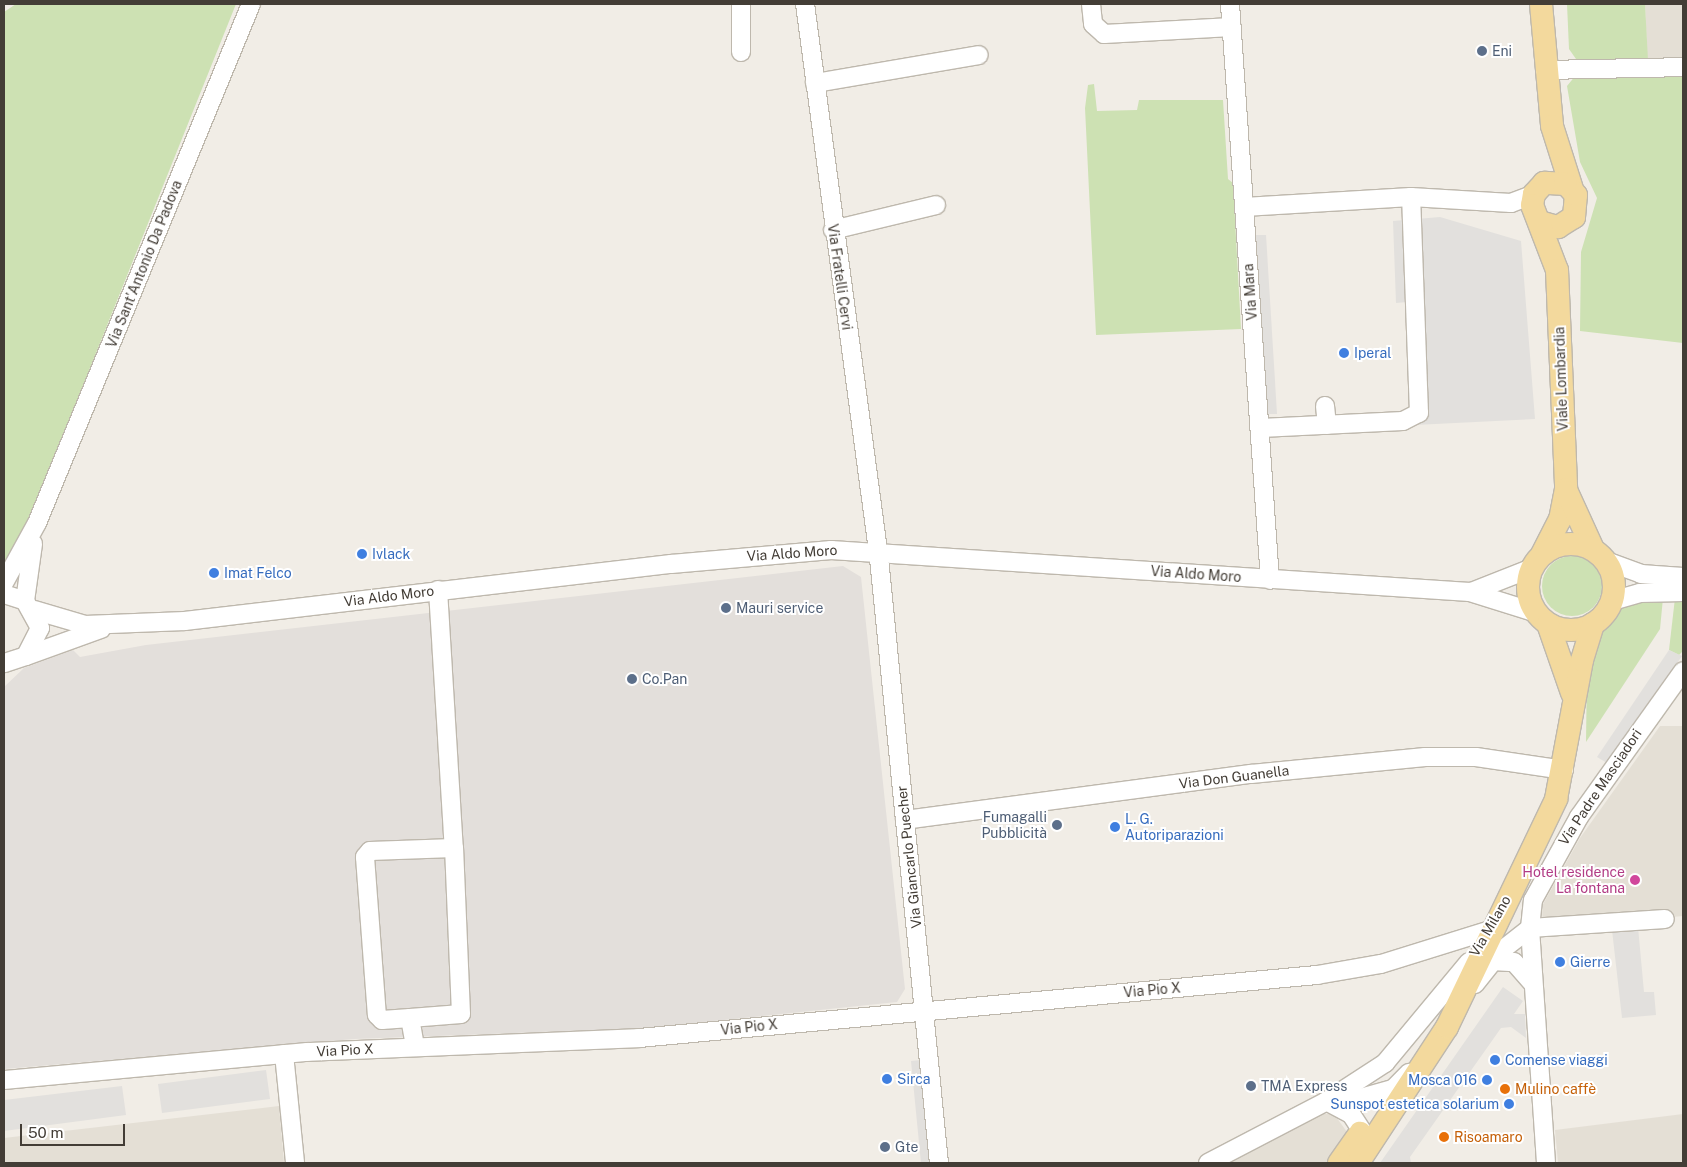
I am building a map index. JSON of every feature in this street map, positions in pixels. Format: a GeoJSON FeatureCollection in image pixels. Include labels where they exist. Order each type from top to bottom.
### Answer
{"type":"FeatureCollection","features":[{"type":"Feature","properties":{"kind":"main road"},"geometry":{"type":"LineString","coordinates":[[1541,4],[1545,70],[1552,126],[1551,159],[1539,189],[1538,219],[1557,270]]}},
{"type":"Feature","properties":{"kind":"main road"},"geometry":{"type":"LineString","coordinates":[[1552,126],[1577,210],[1569,223],[1557,270]]}},
{"type":"Feature","properties":{"kind":"main road"},"geometry":{"type":"LineString","coordinates":[[1539,189],[1559,181],[1572,189]]}},
{"type":"Feature","properties":{"kind":"main road"},"geometry":{"type":"LineString","coordinates":[[1538,219],[1558,227],[1569,223]]}},
{"type":"Feature","properties":{"kind":"main road","name":"Viale Lombardia"},"geometry":{"type":"LineString","coordinates":[[1537,561],[1560,519],[1566,489],[1557,270]]}},
{"type":"Feature","properties":{"kind":"main road","name":"Viale Lombardia"},"geometry":{"type":"LineString","coordinates":[[1566,489],[1576,521],[1600,555]]}},
{"type":"Feature","properties":{"kind":"main road"},"geometry":{"type":"LineString","coordinates":[[1514,884],[1556,799],[1564,770],[1574,706],[1593,624],[1612,602],[1615,588],[1600,555],[1567,543],[1537,561],[1528,591],[1565,664],[1574,706]]}},
{"type":"Feature","properties":{"kind":"main road"},"geometry":{"type":"LineString","coordinates":[[1542,618],[1571,630],[1593,624]]}},
{"type":"Feature","properties":{"kind":"main road","name":"Via Milano"},"geometry":{"type":"LineString","coordinates":[[1339,1163],[1389,1091],[1469,962],[1514,884]]}},
{"type":"Feature","properties":{"kind":"main road","name":"Via Milano"},"geometry":{"type":"LineString","coordinates":[[1358,1163],[1460,1004],[1514,884]]}},
{"type":"Feature","properties":{"kind":"street","name":"Via Sant'Antonio Da Padova"},"geometry":{"type":"LineString","coordinates":[[4,582],[37,523],[251,4]]}},
{"type":"Feature","properties":{"kind":"street"},"geometry":{"type":"LineString","coordinates":[[741,4],[741,52]]}},
{"type":"Feature","properties":{"kind":"street","name":"Via Fratelli Cervi"},"geometry":{"type":"LineString","coordinates":[[805,4],[878,550]]}},
{"type":"Feature","properties":{"kind":"street"},"geometry":{"type":"LineString","coordinates":[[1091,4],[1093,24],[1104,34],[1232,27]]}},
{"type":"Feature","properties":{"kind":"street","name":"Via Mara"},"geometry":{"type":"LineString","coordinates":[[1230,4],[1261,428],[1270,580]]}},
{"type":"Feature","properties":{"kind":"street"},"geometry":{"type":"LineString","coordinates":[[815,83],[979,55]]}},
{"type":"Feature","properties":{"kind":"street"},"geometry":{"type":"LineString","coordinates":[[1545,70],[1683,67]]}},
{"type":"Feature","properties":{"kind":"street"},"geometry":{"type":"LineString","coordinates":[[1244,207],[1411,198],[1496,204],[1511,203],[1539,189]]}},
{"type":"Feature","properties":{"kind":"street"},"geometry":{"type":"LineString","coordinates":[[1261,428],[1411,419],[1422,403],[1411,198]]}},
{"type":"Feature","properties":{"kind":"street"},"geometry":{"type":"LineString","coordinates":[[1496,204],[1538,219]]}},
{"type":"Feature","properties":{"kind":"street"},"geometry":{"type":"LineString","coordinates":[[834,230],[936,205]]}},
{"type":"Feature","properties":{"kind":"street"},"geometry":{"type":"LineString","coordinates":[[1325,406],[1327,424]]}},
{"type":"Feature","properties":{"kind":"street","name":"Via Sant'Antonio Da Padova"},"geometry":{"type":"LineString","coordinates":[[26,656],[39,636],[30,605],[37,523]]}},
{"type":"Feature","properties":{"kind":"street","name":"Via Aldo Moro"},"geometry":{"type":"LineString","coordinates":[[4,594],[79,624],[116,625],[185,621],[438,590],[794,552],[878,550],[1270,580],[1470,592],[1542,618]]}},
{"type":"Feature","properties":{"kind":"street","name":"Via Giancarlo Puecher"},"geometry":{"type":"LineString","coordinates":[[878,550],[939,1163]]}},
{"type":"Feature","properties":{"kind":"street"},"geometry":{"type":"LineString","coordinates":[[1600,555],[1641,574],[1683,578]]}},
{"type":"Feature","properties":{"kind":"street","name":"Via Aldo Moro"},"geometry":{"type":"LineString","coordinates":[[1470,592],[1537,561]]}},
{"type":"Feature","properties":{"kind":"street"},"geometry":{"type":"LineString","coordinates":[[438,590],[454,848],[461,1014],[382,1020],[377,1015],[365,857],[370,851],[454,848]]}},
{"type":"Feature","properties":{"kind":"street"},"geometry":{"type":"LineString","coordinates":[[1612,602],[1640,593],[1683,592]]}},
{"type":"Feature","properties":{"kind":"street","name":"Via Aldo Moro"},"geometry":{"type":"LineString","coordinates":[[4,663],[116,625]]}},
{"type":"Feature","properties":{"kind":"street","name":"Via Padre Masciadori"},"geometry":{"type":"LineString","coordinates":[[1546,1163],[1530,935],[1533,900],[1551,861],[1638,730],[1683,671]]}},
{"type":"Feature","properties":{"kind":"street","name":"Via Don Guanella"},"geometry":{"type":"LineString","coordinates":[[905,820],[1251,774],[1461,756],[1564,770]]}},
{"type":"Feature","properties":{"kind":"street"},"geometry":{"type":"LineString","coordinates":[[1460,1004],[1492,961],[1530,935],[1665,920]]}},
{"type":"Feature","properties":{"kind":"street","name":"Via Pio X"},"geometry":{"type":"LineString","coordinates":[[4,1080],[284,1054],[639,1038],[1336,973],[1487,931]]}},
{"type":"Feature","properties":{"kind":"street"},"geometry":{"type":"LineString","coordinates":[[1492,961],[1517,964],[1533,984]]}},
{"type":"Feature","properties":{"kind":"street"},"geometry":{"type":"LineString","coordinates":[[1208,1163],[1330,1103],[1396,1053],[1469,962]]}},
{"type":"Feature","properties":{"kind":"street"},"geometry":{"type":"LineString","coordinates":[[410,1018],[415,1047]]}},
{"type":"Feature","properties":{"kind":"street"},"geometry":{"type":"LineString","coordinates":[[1330,1103],[1389,1091],[1403,1081],[1447,1027]]}},
{"type":"Feature","properties":{"kind":"street"},"geometry":{"type":"LineString","coordinates":[[284,1054],[295,1163]]}},
{"type":"Feature","properties":{"kind":"street"},"geometry":{"type":"LineString","coordinates":[[1330,1103],[1351,1114],[1362,1131]]}},
{"type":"Feature","properties":{"kind":"shaded area"},"geometry":{"type":"Polygon","coordinates":[[[1645,4],[1683,4],[1683,75],[1648,76],[1645,4]]]}},
{"type":"Feature","properties":{"kind":"shaded area"},"geometry":{"type":"Polygon","coordinates":[[[1440,217],[1521,241],[1535,419],[1415,425],[1407,302],[1396,303],[1393,221],[1440,217]]]}},
{"type":"Feature","properties":{"kind":"shaded area"},"geometry":{"type":"Polygon","coordinates":[[[1254,235],[1266,235],[1277,414],[1265,414],[1254,235]]]}},
{"type":"Feature","properties":{"kind":"shaded area"},"geometry":{"type":"Polygon","coordinates":[[[843,566],[861,577],[905,989],[897,1002],[648,1028],[354,1039],[4,1069],[4,687],[24,668],[73,650],[80,657],[146,645],[843,566]]]}},
{"type":"Feature","properties":{"kind":"shaded area"},"geometry":{"type":"Polygon","coordinates":[[[1669,650],[1682,656],[1607,763],[1597,757],[1669,650]]]}},
{"type":"Feature","properties":{"kind":"shaded area"},"geometry":{"type":"Polygon","coordinates":[[[1660,726],[1683,726],[1683,916],[1543,929],[1542,906],[1580,838],[1660,726]]]}},
{"type":"Feature","properties":{"kind":"shaded area"},"geometry":{"type":"Polygon","coordinates":[[[1638,927],[1644,992],[1654,992],[1656,1015],[1622,1018],[1612,930],[1638,927]]]}},
{"type":"Feature","properties":{"kind":"shaded area"},"geometry":{"type":"Polygon","coordinates":[[[1503,987],[1523,1001],[1514,1014],[1525,1014],[1526,1038],[1511,1027],[1501,1028],[1410,1157],[1411,1163],[1380,1163],[1503,987]]]}},
{"type":"Feature","properties":{"kind":"shaded area"},"geometry":{"type":"Polygon","coordinates":[[[921,1060],[931,1163],[921,1163],[911,1061],[921,1060]]]}},
{"type":"Feature","properties":{"kind":"shaded area"},"geometry":{"type":"Polygon","coordinates":[[[266,1070],[270,1099],[162,1113],[158,1084],[266,1070]]]}},
{"type":"Feature","properties":{"kind":"shaded area"},"geometry":{"type":"Polygon","coordinates":[[[122,1086],[126,1115],[4,1131],[4,1100],[122,1086]]]}},
{"type":"Feature","properties":{"kind":"shaded area"},"geometry":{"type":"Polygon","coordinates":[[[279,1106],[284,1163],[4,1163],[4,1138],[279,1106]]]}},
{"type":"Feature","properties":{"kind":"shaded area"},"geometry":{"type":"Polygon","coordinates":[[[1314,1114],[1334,1114],[1347,1132],[1327,1163],[1222,1163],[1314,1114]]]}},
{"type":"Feature","properties":{"kind":"shaded area"},"geometry":{"type":"Polygon","coordinates":[[[1683,1114],[1683,1163],[1558,1163],[1555,1130],[1683,1114]]]}},
{"type":"Feature","properties":{"kind":"green space"},"geometry":{"type":"Polygon","coordinates":[[[16,4],[236,4],[19,545],[4,571],[4,12],[16,4]]]}},
{"type":"Feature","properties":{"kind":"green space"},"geometry":{"type":"Polygon","coordinates":[[[1567,4],[1645,4],[1648,60],[1576,59],[1569,49],[1567,4]]]}},
{"type":"Feature","properties":{"kind":"green space"},"geometry":{"type":"Polygon","coordinates":[[[1576,75],[1683,75],[1683,343],[1580,331],[1581,252],[1597,198],[1580,162],[1567,86],[1576,75]]]}},
{"type":"Feature","properties":{"kind":"green space"},"geometry":{"type":"Polygon","coordinates":[[[1094,84],[1097,111],[1137,110],[1139,100],[1223,100],[1228,179],[1233,183],[1241,329],[1096,335],[1085,108],[1088,85],[1094,84]]]}},
{"type":"Feature","properties":{"kind":"green space"},"geometry":{"type":"Polygon","coordinates":[[[1572,556],[1589,561],[1597,569],[1602,586],[1597,603],[1589,611],[1572,616],[1555,611],[1547,603],[1542,586],[1547,569],[1555,561],[1572,556]]]}},
{"type":"Feature","properties":{"kind":"green space"},"geometry":{"type":"Polygon","coordinates":[[[1663,598],[1660,629],[1586,742],[1587,669],[1597,637],[1619,608],[1633,601],[1663,598]]]}},
{"type":"Feature","properties":{"kind":"green space"},"geometry":{"type":"Polygon","coordinates":[[[1675,598],[1683,601],[1683,651],[1679,655],[1669,650],[1675,598]]]}},
{"type":"Feature","properties":{"kind":"place","name":"Eni"},"geometry":{"type":"Point","coordinates":[1482,51]}},
{"type":"Feature","properties":{"kind":"place","name":"Iperal"},"geometry":{"type":"Point","coordinates":[1344,353]}},
{"type":"Feature","properties":{"kind":"place","name":"Ivlack"},"geometry":{"type":"Point","coordinates":[362,554]}},
{"type":"Feature","properties":{"kind":"place","name":"Imat Felco"},"geometry":{"type":"Point","coordinates":[214,573]}},
{"type":"Feature","properties":{"kind":"place","name":"Mauri service"},"geometry":{"type":"Point","coordinates":[726,608]}},
{"type":"Feature","properties":{"kind":"place","name":"Co.Pan"},"geometry":{"type":"Point","coordinates":[632,679]}},
{"type":"Feature","properties":{"kind":"place","name":"Fumagalli Pubblicità"},"geometry":{"type":"Point","coordinates":[1057,825]}},
{"type":"Feature","properties":{"kind":"place","name":"L. G. Autoriparazioni"},"geometry":{"type":"Point","coordinates":[1115,827]}},
{"type":"Feature","properties":{"kind":"place","name":"Hotel residence La fontana"},"geometry":{"type":"Point","coordinates":[1635,880]}},
{"type":"Feature","properties":{"kind":"place","name":"Gierre"},"geometry":{"type":"Point","coordinates":[1560,962]}},
{"type":"Feature","properties":{"kind":"place","name":"Comense viaggi"},"geometry":{"type":"Point","coordinates":[1495,1060]}},
{"type":"Feature","properties":{"kind":"place","name":"Sirca"},"geometry":{"type":"Point","coordinates":[887,1079]}},
{"type":"Feature","properties":{"kind":"place","name":"Mosca 016"},"geometry":{"type":"Point","coordinates":[1487,1080]}},
{"type":"Feature","properties":{"kind":"place","name":"TMA Express"},"geometry":{"type":"Point","coordinates":[1251,1086]}},
{"type":"Feature","properties":{"kind":"place","name":"Mulino caffè"},"geometry":{"type":"Point","coordinates":[1505,1089]}},
{"type":"Feature","properties":{"kind":"place","name":"Sunspot estetica solarium"},"geometry":{"type":"Point","coordinates":[1509,1104]}},
{"type":"Feature","properties":{"kind":"place","name":"Risoamaro"},"geometry":{"type":"Point","coordinates":[1444,1137]}},
{"type":"Feature","properties":{"kind":"place","name":"Gte"},"geometry":{"type":"Point","coordinates":[885,1147]}}]}
